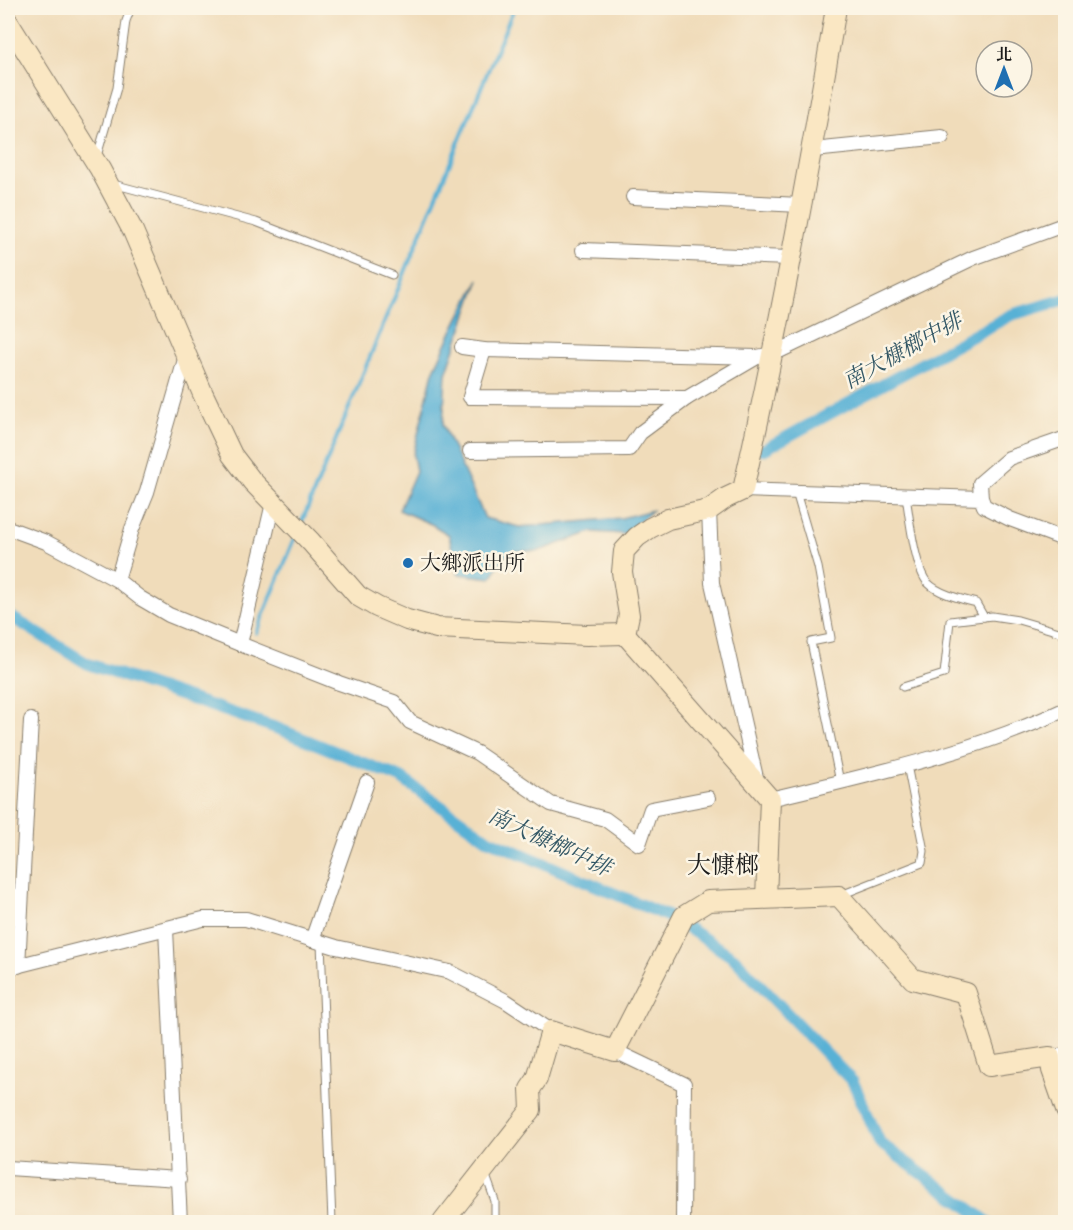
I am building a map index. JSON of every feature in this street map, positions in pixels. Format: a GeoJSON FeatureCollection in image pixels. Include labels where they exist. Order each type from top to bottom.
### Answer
{"type":"FeatureCollection","features":[{"type":"Feature","properties":{"kind":"street"},"geometry":{"type":"LineString","coordinates":[[743,490],[765,356],[790,258],[813,150],[836,8]]}},
{"type":"Feature","properties":{"kind":"street"},"geometry":{"type":"LineString","coordinates":[[8,22],[107,182],[132,231],[232,455],[252,482],[358,596],[407,620],[436,628],[587,635],[625,634]]}},
{"type":"Feature","properties":{"kind":"street"},"geometry":{"type":"LineString","coordinates":[[813,150],[942,137]]}},
{"type":"Feature","properties":{"kind":"street"},"geometry":{"type":"LineString","coordinates":[[633,197],[800,205]]}},
{"type":"Feature","properties":{"kind":"street"},"geometry":{"type":"LineString","coordinates":[[470,451],[629,449],[640,433],[687,398],[765,356],[973,258],[1065,224]]}},
{"type":"Feature","properties":{"kind":"street"},"geometry":{"type":"LineString","coordinates":[[583,250],[790,258]]}},
{"type":"Feature","properties":{"kind":"street"},"geometry":{"type":"LineString","coordinates":[[462,347],[484,350],[765,356]]}},
{"type":"Feature","properties":{"kind":"street"},"geometry":{"type":"LineString","coordinates":[[484,350],[470,397],[687,398]]}},
{"type":"Feature","properties":{"kind":"street"},"geometry":{"type":"LineString","coordinates":[[117,580],[132,529],[147,492],[186,356]]}},
{"type":"Feature","properties":{"kind":"street"},"geometry":{"type":"LineString","coordinates":[[1065,438],[1009,458],[980,483],[984,506],[1065,540]]}},
{"type":"Feature","properties":{"kind":"street"},"geometry":{"type":"LineString","coordinates":[[625,634],[629,615],[622,572],[624,551],[637,537],[668,519],[709,510],[743,490],[981,498]]}},
{"type":"Feature","properties":{"kind":"street"},"geometry":{"type":"LineString","coordinates":[[240,644],[273,503]]}},
{"type":"Feature","properties":{"kind":"street"},"geometry":{"type":"LineString","coordinates":[[709,510],[712,583],[764,793],[766,898]]}},
{"type":"Feature","properties":{"kind":"street"},"geometry":{"type":"LineString","coordinates":[[8,528],[46,542],[117,580],[140,598],[169,615],[339,683],[394,702],[410,722],[477,753],[551,804],[605,819],[639,844],[651,810],[708,798]]}},
{"type":"Feature","properties":{"kind":"street"},"geometry":{"type":"LineString","coordinates":[[625,634],[764,793]]}},
{"type":"Feature","properties":{"kind":"street"},"geometry":{"type":"LineString","coordinates":[[764,793],[840,782],[907,765],[1032,725],[1065,709]]}},
{"type":"Feature","properties":{"kind":"street"},"geometry":{"type":"LineString","coordinates":[[31,720],[13,967],[203,920],[246,920],[317,941],[450,972],[506,1001],[551,1031],[615,1051],[684,1084],[683,1222]]}},
{"type":"Feature","properties":{"kind":"street"},"geometry":{"type":"LineString","coordinates":[[317,941],[367,782]]}},
{"type":"Feature","properties":{"kind":"street"},"geometry":{"type":"LineString","coordinates":[[615,1051],[684,916],[708,901],[839,896],[913,979],[966,993],[989,1066],[1058,1056]]}},
{"type":"Feature","properties":{"kind":"street"},"geometry":{"type":"LineString","coordinates":[[166,929],[180,1222]]}},
{"type":"Feature","properties":{"kind":"street"},"geometry":{"type":"LineString","coordinates":[[443,1222],[531,1110],[530,1089],[537,1079],[551,1031]]}},
{"type":"Feature","properties":{"kind":"street"},"geometry":{"type":"LineString","coordinates":[[1058,1056],[1052,1070],[1065,1110]]}},
{"type":"Feature","properties":{"kind":"street"},"geometry":{"type":"LineString","coordinates":[[8,1168],[179,1179]]}},
{"type":"Feature","properties":{"kind":"lane"},"geometry":{"type":"LineString","coordinates":[[95,161],[117,88],[126,21],[131,8]]}},
{"type":"Feature","properties":{"kind":"lane"},"geometry":{"type":"LineString","coordinates":[[107,182],[256,222],[392,275]]}},
{"type":"Feature","properties":{"kind":"lane"},"geometry":{"type":"LineString","coordinates":[[796,492],[818,567],[831,638],[812,642],[840,782]]}},
{"type":"Feature","properties":{"kind":"lane"},"geometry":{"type":"LineString","coordinates":[[906,495],[920,571],[928,584],[955,597],[976,603],[984,617]]}},
{"type":"Feature","properties":{"kind":"lane"},"geometry":{"type":"LineString","coordinates":[[903,687],[944,674],[950,621],[984,617],[1018,620],[1065,634]]}},
{"type":"Feature","properties":{"kind":"lane"},"geometry":{"type":"LineString","coordinates":[[839,896],[922,862],[924,851],[907,765]]}},
{"type":"Feature","properties":{"kind":"lane"},"geometry":{"type":"LineString","coordinates":[[317,941],[332,1222]]}},
{"type":"Feature","properties":{"kind":"lane"},"geometry":{"type":"LineString","coordinates":[[485,1170],[495,1202],[495,1222]]}},
{"type":"Feature","properties":{"kind":"water"},"geometry":{"type":"Polygon","coordinates":[[[479,279],[446,374],[443,425],[485,518],[519,527],[621,518],[653,510],[624,534],[592,532],[539,551],[513,551],[503,558],[491,578],[458,574],[449,535],[399,510],[416,471],[413,455],[433,372],[479,279]]]}},
{"type":"Feature","properties":{"kind":"waterway"},"geometry":{"type":"LineString","coordinates":[[301,524],[514,8]]}},
{"type":"Feature","properties":{"kind":"waterway","name":"南大槺榔中排"},"geometry":{"type":"LineString","coordinates":[[763,450],[1011,315],[1066,299]]}},
{"type":"Feature","properties":{"kind":"waterway"},"geometry":{"type":"LineString","coordinates":[[256,633],[296,536]]}},
{"type":"Feature","properties":{"kind":"waterway","name":"南大槺榔中排"},"geometry":{"type":"LineString","coordinates":[[8,615],[88,664],[279,729],[401,778],[487,839],[674,919],[734,958],[853,1082],[880,1143],[988,1222]]}},
{"type":"Feature","properties":{"kind":"place","name":"大鄉派出所"},"geometry":{"type":"Point","coordinates":[408,563]}},
{"type":"Feature","properties":{"kind":"district","name":"大慷榔"},"geometry":{"type":"Point","coordinates":[723,865]}}]}
